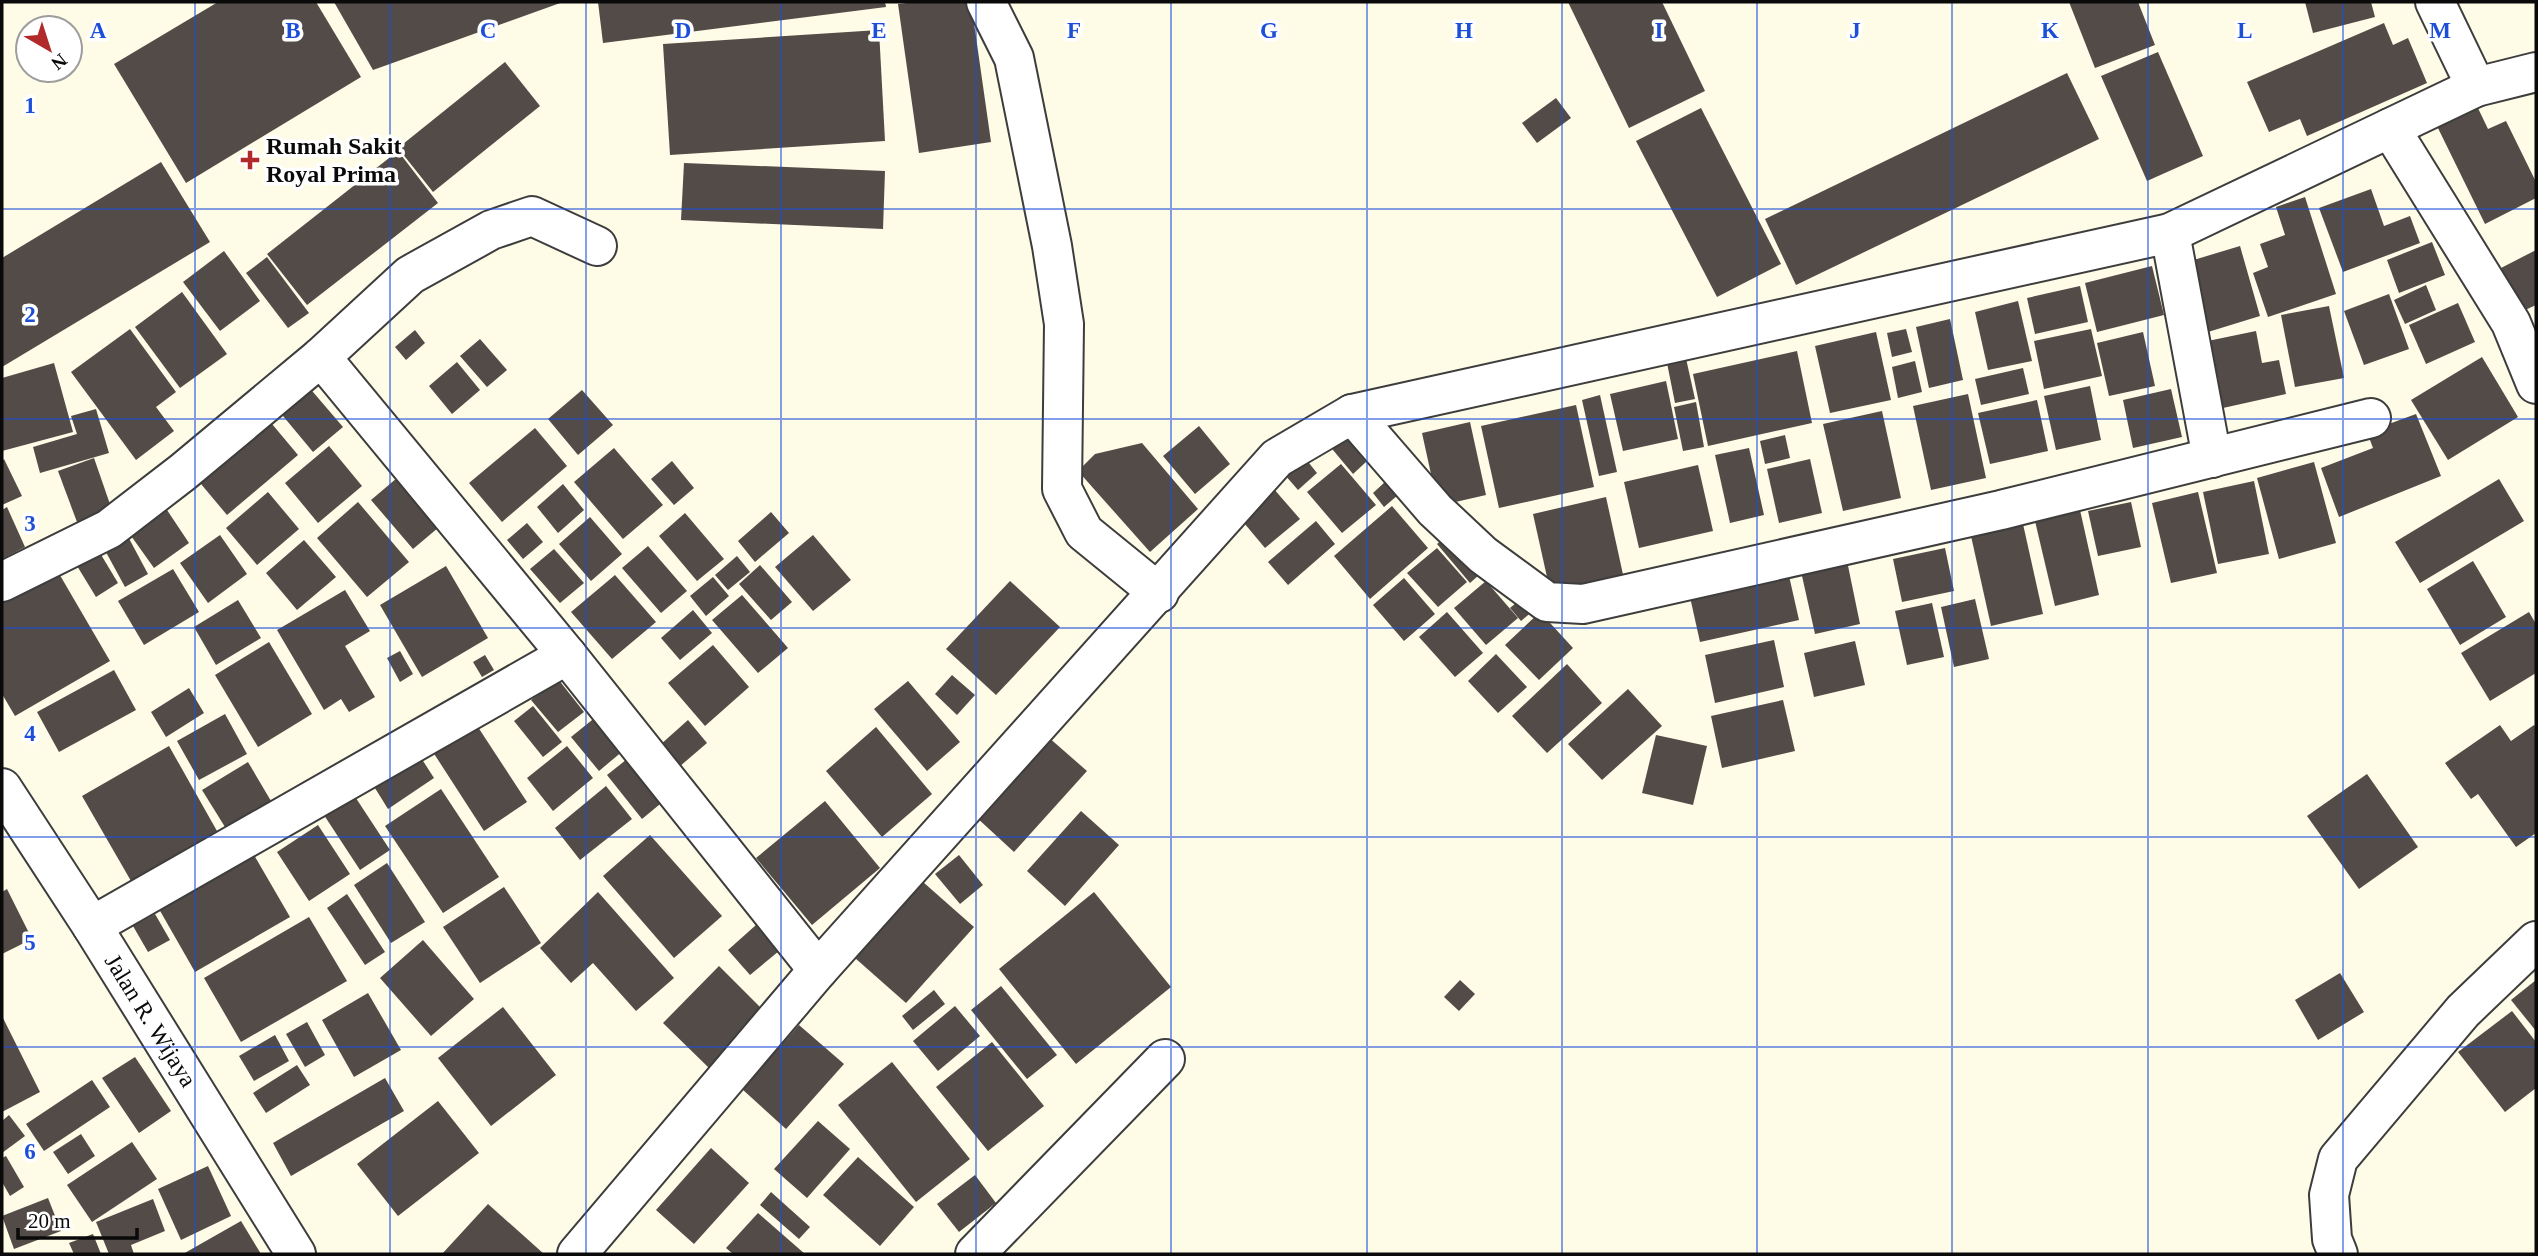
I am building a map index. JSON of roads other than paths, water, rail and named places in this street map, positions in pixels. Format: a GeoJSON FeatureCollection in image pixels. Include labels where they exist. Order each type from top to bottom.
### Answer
{"type":"FeatureCollection","features":[{"type":"Feature","properties":{"kind":"street"},"geometry":{"type":"LineString","coordinates":[[986,2],[1014,58],[1052,246],[1064,324],[1062,489],[1084,533],[1159,593]]}},
{"type":"Feature","properties":{"kind":"street"},"geometry":{"type":"LineString","coordinates":[[2435,2],[2476,87]]}},
{"type":"Feature","properties":{"kind":"street"},"geometry":{"type":"LineString","coordinates":[[577,1254],[818,970],[1159,593],[1277,458],[1352,414],[2170,233],[2476,87],[2536,72]]}},
{"type":"Feature","properties":{"kind":"street"},"geometry":{"type":"LineString","coordinates":[[2390,128],[2511,323],[2536,384]]}},
{"type":"Feature","properties":{"kind":"street"},"geometry":{"type":"LineString","coordinates":[[2,582],[109,528],[183,472],[321,357],[410,275],[491,230],[532,216],[597,246]]}},
{"type":"Feature","properties":{"kind":"street"},"geometry":{"type":"LineString","coordinates":[[2170,233],[2212,458]]}},
{"type":"Feature","properties":{"kind":"street"},"geometry":{"type":"LineString","coordinates":[[321,357],[567,655],[818,970]]}},
{"type":"Feature","properties":{"kind":"street"},"geometry":{"type":"LineString","coordinates":[[1352,414],[1435,510],[1483,555],[1547,602],[1564,604],[1583,604],[1678,583],[2371,418]]}},
{"type":"Feature","properties":{"kind":"street"},"geometry":{"type":"LineString","coordinates":[[92,926],[567,655]]}},
{"type":"Feature","properties":{"kind":"street","name":"Jalan R. Wijaya"},"geometry":{"type":"LineString","coordinates":[[2,788],[92,926],[296,1254]]}},
{"type":"Feature","properties":{"kind":"street"},"geometry":{"type":"LineString","coordinates":[[2338,1254],[2332,1238],[2329,1195],[2338,1159],[2463,1011],[2536,941]]}},
{"type":"Feature","properties":{"kind":"street"},"geometry":{"type":"LineString","coordinates":[[975,1254],[1165,1059]]}},
{"type":"Feature","properties":{"kind":"place","name":"Rumah Sakit Royal Prima"},"geometry":{"type":"Point","coordinates":[250,160]}}]}
